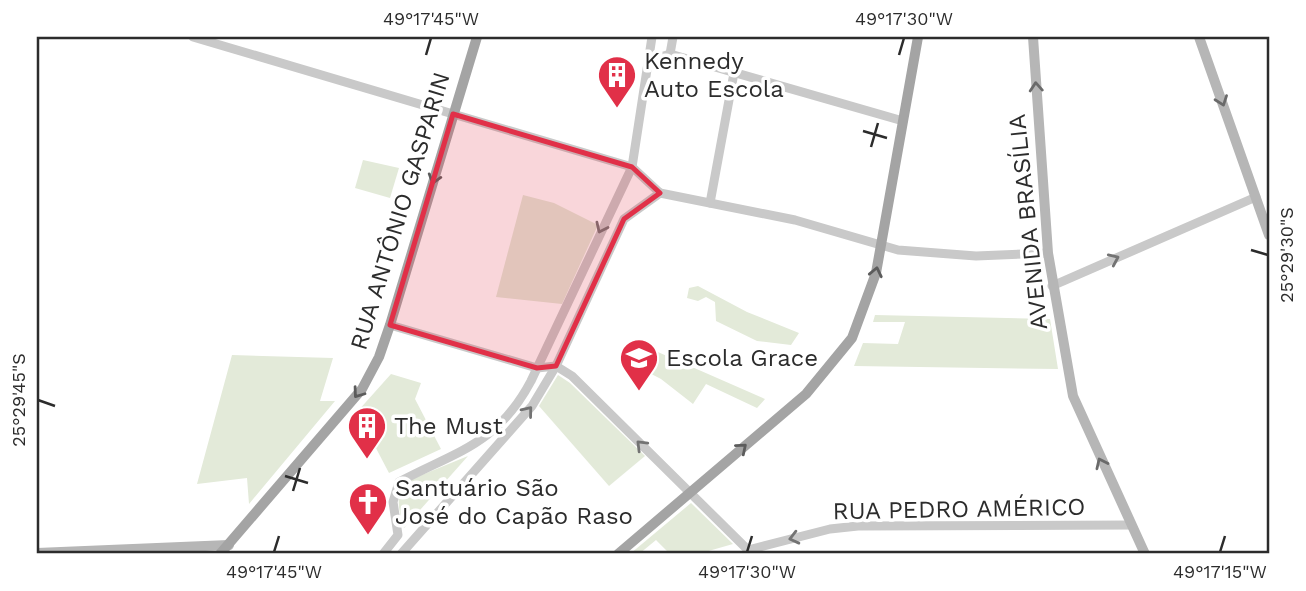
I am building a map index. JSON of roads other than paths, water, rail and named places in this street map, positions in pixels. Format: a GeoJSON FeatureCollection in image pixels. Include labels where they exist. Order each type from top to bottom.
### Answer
{"type":"FeatureCollection","features":[{"type":"Feature","properties":{"kind":"main road","name":"RUA ANTÔNIO GASPARIN"},"geometry":{"type":"LineString","coordinates":[[220,554],[362,389],[379,356],[477,37]]}},
{"type":"Feature","properties":{"kind":"main road"},"geometry":{"type":"LineString","coordinates":[[618,554],[806,394],[844,352],[866,308],[882,244],[918,37]]}},
{"type":"Feature","properties":{"kind":"main road","name":"AVENIDA BRASÍLIA"},"geometry":{"type":"LineString","coordinates":[[1033,37],[1048,253],[1073,396],[1145,554]]}},
{"type":"Feature","properties":{"kind":"main road"},"geometry":{"type":"LineString","coordinates":[[1199,37],[1269,235]]}},
{"type":"Feature","properties":{"kind":"main road"},"geometry":{"type":"LineString","coordinates":[[37,553],[229,545]]}},
{"type":"Feature","properties":{"kind":"street"},"geometry":{"type":"LineString","coordinates":[[193,37],[632,167],[660,193],[795,220],[898,250],[975,256],[1048,253]]}},
{"type":"Feature","properties":{"kind":"street"},"geometry":{"type":"LineString","coordinates":[[383,554],[398,535],[393,502],[399,482],[481,442],[516,405],[537,368],[632,167],[646,94],[652,37]]}},
{"type":"Feature","properties":{"kind":"street"},"geometry":{"type":"LineString","coordinates":[[670,54],[673,37]]}},
{"type":"Feature","properties":{"kind":"street"},"geometry":{"type":"LineString","coordinates":[[648,61],[670,54],[903,121]]}},
{"type":"Feature","properties":{"kind":"street"},"geometry":{"type":"LineString","coordinates":[[710,203],[734,73]]}},
{"type":"Feature","properties":{"kind":"street"},"geometry":{"type":"LineString","coordinates":[[401,554],[528,412],[556,366],[624,219],[660,193]]}},
{"type":"Feature","properties":{"kind":"street"},"geometry":{"type":"LineString","coordinates":[[1052,286],[1256,197]]}},
{"type":"Feature","properties":{"kind":"street"},"geometry":{"type":"LineString","coordinates":[[390,325],[537,368],[556,366],[572,376],[690,493]]}},
{"type":"Feature","properties":{"kind":"street","name":"RUA PEDRO AMÉRICO"},"geometry":{"type":"LineString","coordinates":[[690,493],[748,550],[858,526],[1131,525]]}},
{"type":"Feature","properties":{"kind":"place","name":"Kennedy Auto Escola"},"geometry":{"type":"Point","coordinates":[617,109]}},
{"type":"Feature","properties":{"kind":"place","name":"Escola Grace"},"geometry":{"type":"Point","coordinates":[639,392]}},
{"type":"Feature","properties":{"kind":"place","name":"The Must"},"geometry":{"type":"Point","coordinates":[367,460]}},
{"type":"Feature","properties":{"kind":"place","name":"Santuário São José do Capão Raso"},"geometry":{"type":"Point","coordinates":[368,536]}}]}
